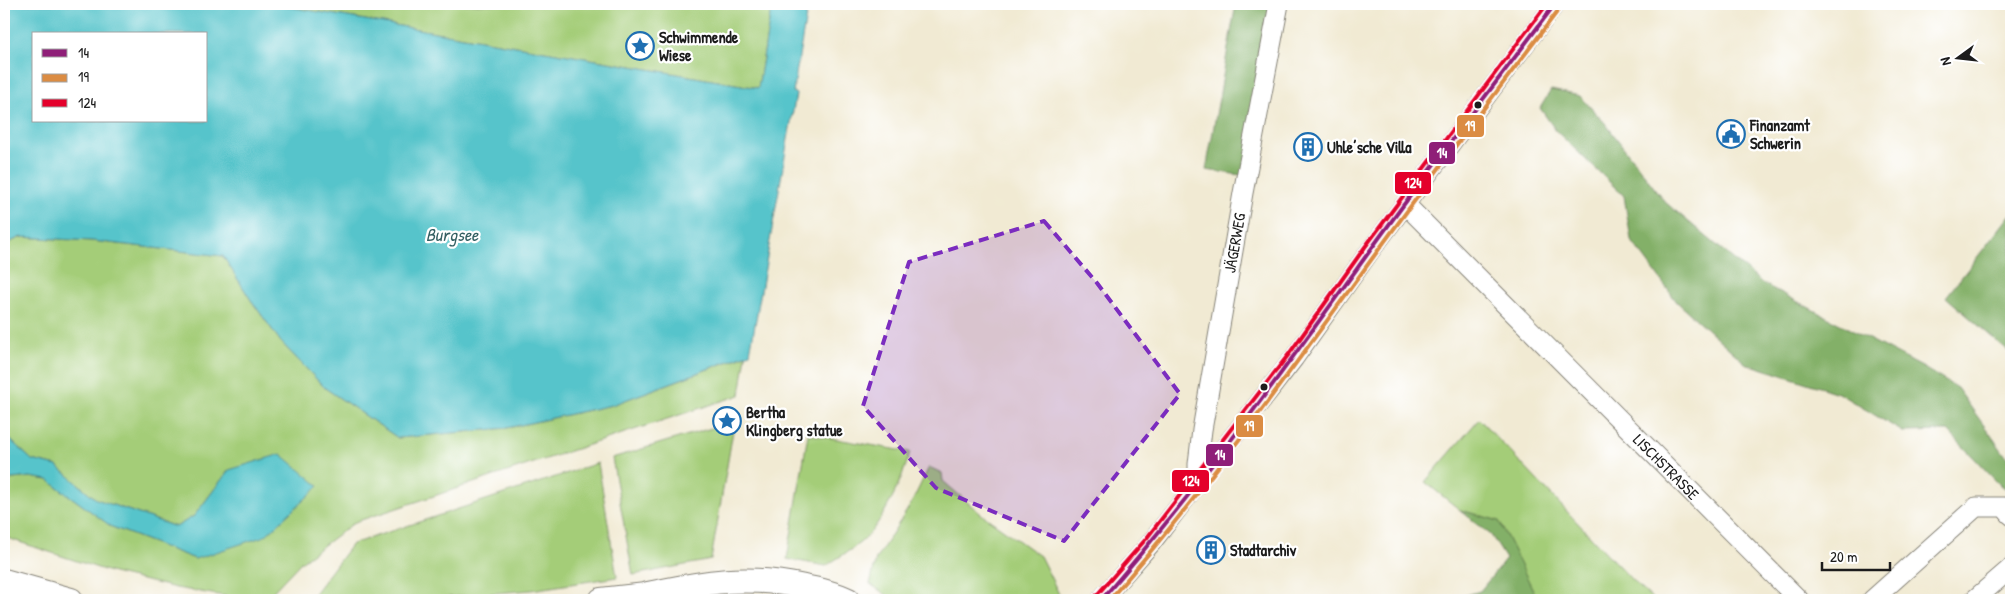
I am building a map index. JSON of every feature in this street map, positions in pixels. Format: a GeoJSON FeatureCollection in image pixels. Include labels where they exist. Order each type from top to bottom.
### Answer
{"type":"FeatureCollection","features":[{"type":"Feature","properties":{"kind":"street","name":"JÄGERWEG"},"geometry":{"type":"LineString","coordinates":[[1198,484],[1202,430],[1243,193],[1279,4]]}},
{"type":"Feature","properties":{"kind":"street"},"geometry":{"type":"LineString","coordinates":[[1101,600],[1198,484],[1294,358],[1370,250],[1406,205],[1555,4]]}},
{"type":"Feature","properties":{"kind":"street","name":"LISCHSTRASSE"},"geometry":{"type":"LineString","coordinates":[[1406,205],[1799,600]]}},
{"type":"Feature","properties":{"kind":"street"},"geometry":{"type":"LineString","coordinates":[[1872,600],[1976,507],[2004,508],[2011,515]]}},
{"type":"Feature","properties":{"kind":"street"},"geometry":{"type":"LineString","coordinates":[[1974,600],[2011,568]]}},
{"type":"Feature","properties":{"kind":"street"},"geometry":{"type":"LineString","coordinates":[[601,600],[648,594],[694,584],[742,579],[789,583],[820,590],[848,600]]}},
{"type":"Feature","properties":{"kind":"street"},"geometry":{"type":"LineString","coordinates":[[10,589],[71,600]]}},
{"type":"Feature","properties":{"kind":"street"},"geometry":{"type":"LineString","coordinates":[[648,594],[737,591],[792,600]]}},
{"type":"Feature","properties":{"kind":"highlighted area"},"geometry":{"type":"Polygon","coordinates":[[[1044,221],[1097,283],[1180,394],[1064,541],[936,488],[863,406],[909,262],[1044,221]]]}},
{"type":"Feature","properties":{"kind":"green space","name":"Schwimmende Wiese"},"geometry":{"type":"Polygon","coordinates":[[[273,4],[772,4],[758,88],[273,4]]]}},
{"type":"Feature","properties":{"kind":"green space"},"geometry":{"type":"Polygon","coordinates":[[[1236,4],[1279,4],[1247,176],[1206,170],[1236,4]]]}},
{"type":"Feature","properties":{"kind":"green space"},"geometry":{"type":"Polygon","coordinates":[[[1551,90],[1580,96],[1605,123],[1665,202],[1762,283],[1922,367],[1957,388],[2008,459],[2011,459],[2011,492],[2001,486],[1948,431],[1903,432],[1838,393],[1745,363],[1677,302],[1631,240],[1624,196],[1556,131],[1540,108],[1551,90]]]}},
{"type":"Feature","properties":{"kind":"green space"},"geometry":{"type":"Polygon","coordinates":[[[2011,214],[2011,354],[1946,297],[2011,214]]]}},
{"type":"Feature","properties":{"kind":"green space"},"geometry":{"type":"Polygon","coordinates":[[[21,237],[92,241],[223,256],[281,342],[325,388],[398,438],[507,428],[612,405],[746,355],[740,395],[355,522],[301,562],[265,600],[249,600],[176,588],[113,573],[4,537],[4,480],[30,477],[48,480],[112,527],[195,559],[229,470],[194,516],[176,527],[96,499],[57,466],[32,460],[4,434],[4,245],[21,237]]]}},
{"type":"Feature","properties":{"kind":"green space"},"geometry":{"type":"Polygon","coordinates":[[[1479,419],[1632,580],[1654,600],[1537,599],[1499,521],[1460,510],[1425,482],[1479,419]]]}},
{"type":"Feature","properties":{"kind":"green space"},"geometry":{"type":"Polygon","coordinates":[[[728,423],[734,425],[711,560],[633,575],[612,458],[728,423]]]}},
{"type":"Feature","properties":{"kind":"green space"},"geometry":{"type":"Polygon","coordinates":[[[808,434],[910,452],[897,487],[877,524],[861,542],[826,566],[787,559],[808,434]]]}},
{"type":"Feature","properties":{"kind":"green space"},"geometry":{"type":"Polygon","coordinates":[[[598,463],[617,577],[531,590],[414,600],[309,600],[352,544],[598,463]]]}},
{"type":"Feature","properties":{"kind":"green space"},"geometry":{"type":"Polygon","coordinates":[[[929,467],[942,473],[943,481],[980,513],[1040,556],[1061,598],[1060,600],[894,600],[870,584],[876,559],[911,504],[929,467]]]}},
{"type":"Feature","properties":{"kind":"green space"},"geometry":{"type":"Polygon","coordinates":[[[1460,510],[1499,521],[1538,600],[1450,600],[1480,591],[1506,559],[1491,535],[1460,510]]]}},
{"type":"Feature","properties":{"kind":"water","name":"Burgsee"},"geometry":{"type":"Polygon","coordinates":[[[4,4],[273,4],[758,88],[772,4],[808,4],[793,92],[796,94],[750,353],[612,405],[507,428],[398,438],[325,388],[281,342],[223,256],[92,241],[21,237],[4,245],[4,4]]]}},
{"type":"Feature","properties":{"kind":"water"},"geometry":{"type":"Polygon","coordinates":[[[4,434],[32,460],[57,466],[96,499],[176,527],[194,516],[229,470],[281,454],[319,486],[265,536],[195,559],[112,527],[48,480],[30,477],[4,480],[4,434]]]}},
{"type":"Feature","properties":{"kind":"transit line","name":"124"},"geometry":{"type":"LineString","coordinates":[[1096,596],[1146,539],[1289,354],[1365,247],[1547,4]]}},
{"type":"Feature","properties":{"kind":"transit line","name":"14"},"geometry":{"type":"LineString","coordinates":[[1101,600],[1206,473],[1555,4]]}},
{"type":"Feature","properties":{"kind":"transit line","name":"19"},"geometry":{"type":"LineString","coordinates":[[1109,600],[1179,517],[1246,431],[1420,193],[1560,8]]}},
{"type":"Feature","properties":{"kind":"place","name":"Schwimmende Wiese"},"geometry":{"type":"Point","coordinates":[640,46]}},
{"type":"Feature","properties":{"kind":"place","name":"Finanzamt Schwerin"},"geometry":{"type":"Point","coordinates":[1731,134]}},
{"type":"Feature","properties":{"kind":"place","name":"Uhle’sche Villa"},"geometry":{"type":"Point","coordinates":[1308,147]}},
{"type":"Feature","properties":{"kind":"place","name":"Bertha Klingberg statue"},"geometry":{"type":"Point","coordinates":[727,421]}},
{"type":"Feature","properties":{"kind":"place","name":"Stadtarchiv"},"geometry":{"type":"Point","coordinates":[1211,550]}}]}
